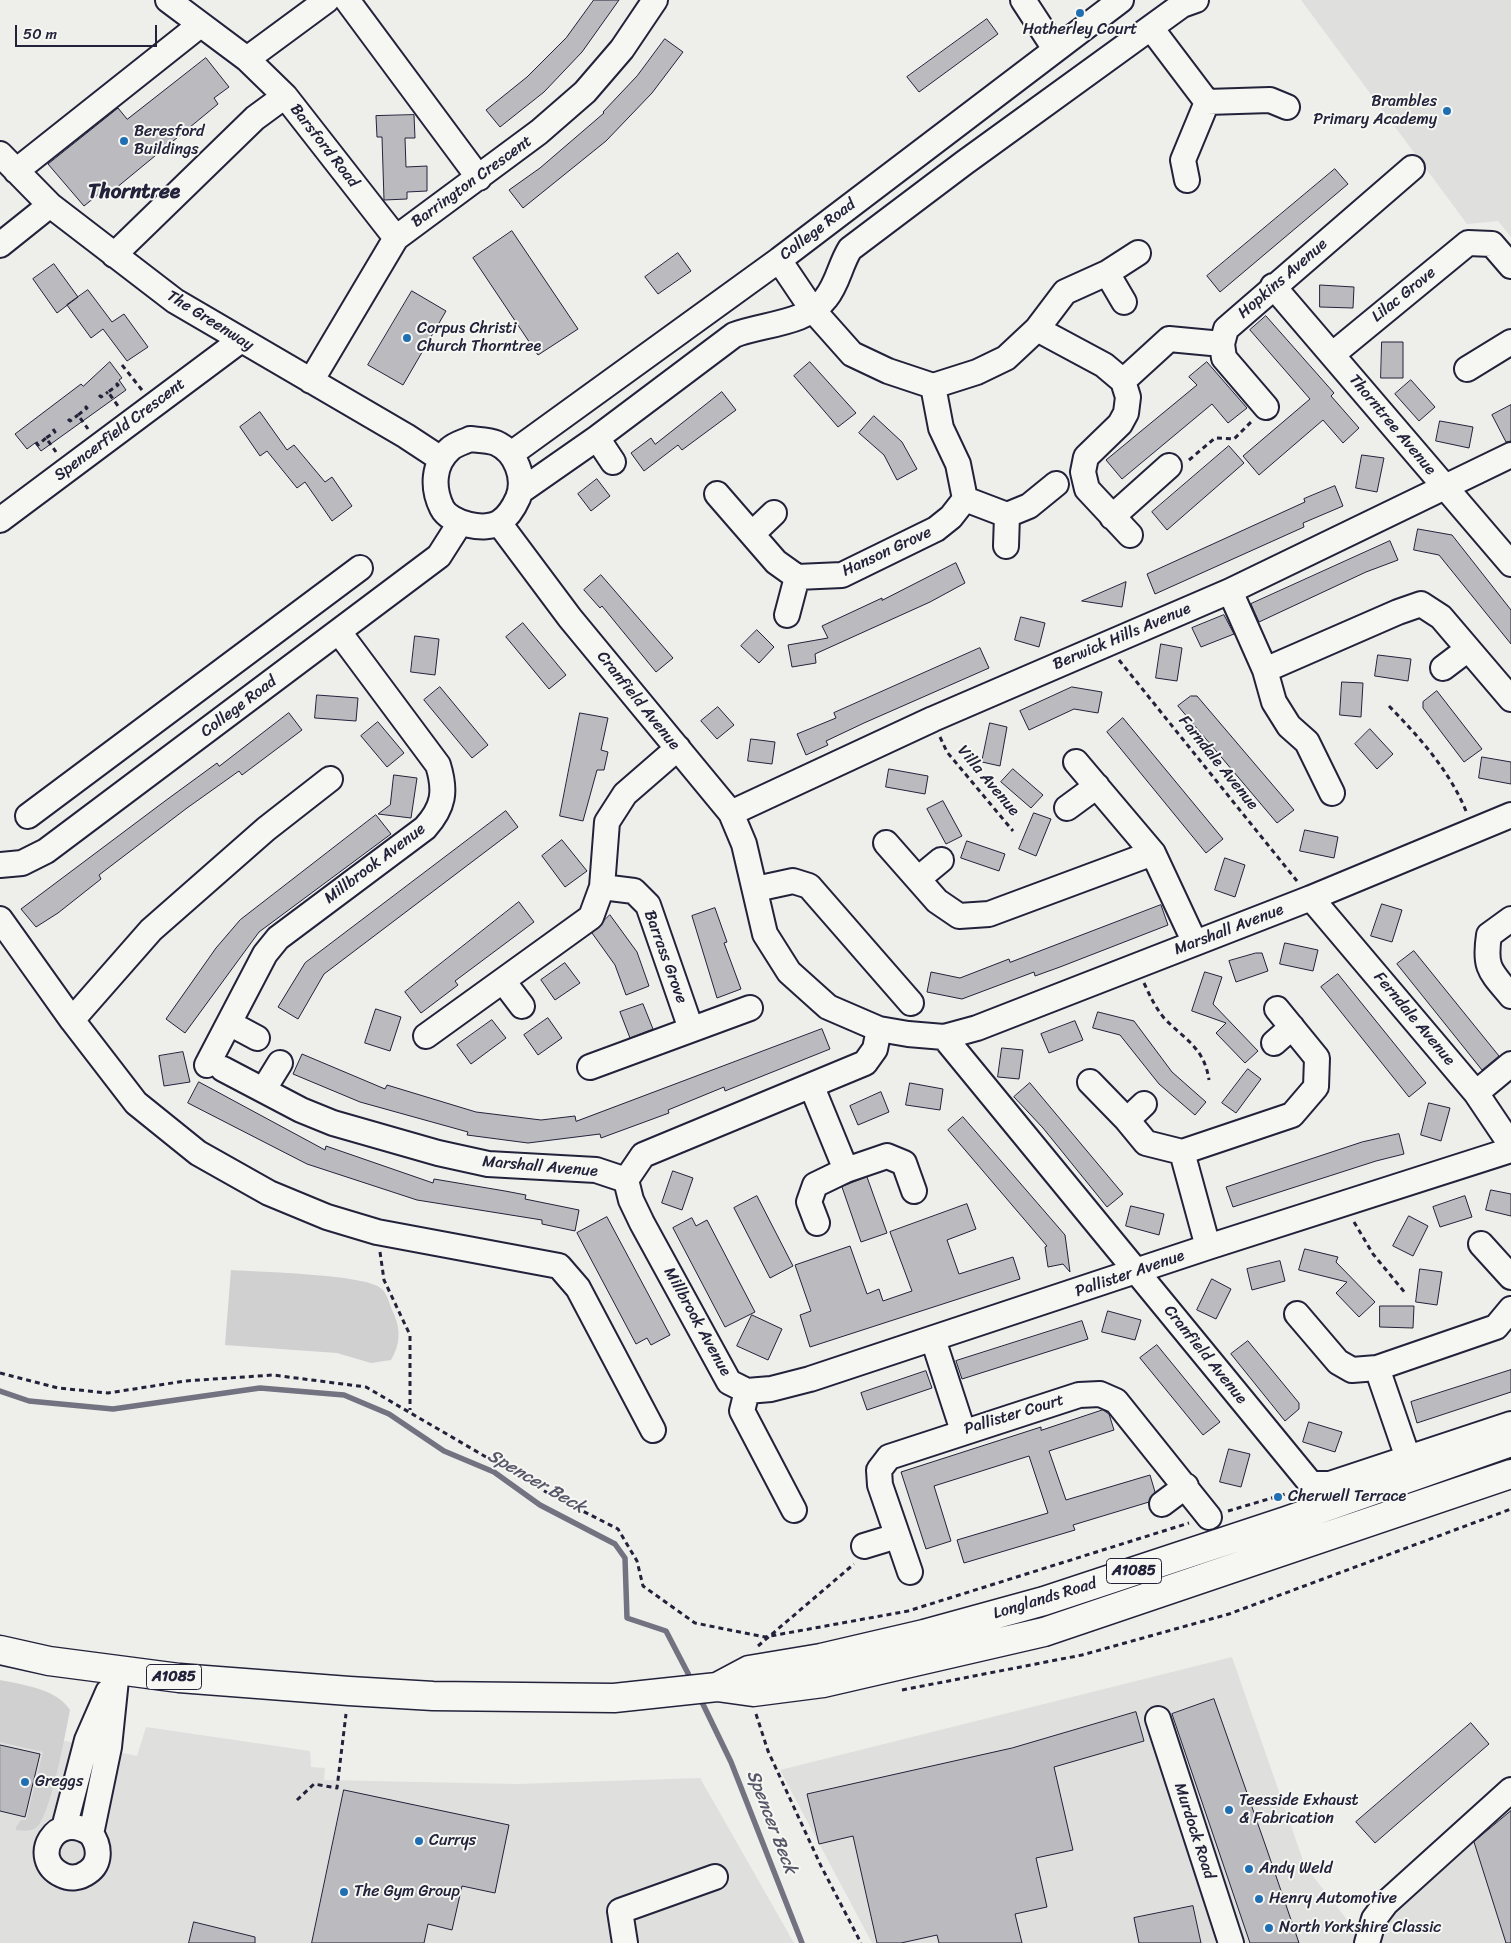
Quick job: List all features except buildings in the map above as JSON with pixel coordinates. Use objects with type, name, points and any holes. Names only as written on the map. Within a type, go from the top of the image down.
[{"type":"main road","name":"Longlands Road","points":[[349,1691],[433,1696],[594,1698],[679,1692],[751,1681],[821,1658],[924,1634],[1044,1601],[1286,1521],[1511,1442]]},
{"type":"main road","name":"Longlands Road","points":[[751,1681],[823,1683],[1044,1632],[1511,1474]]},
{"type":"main road","name":"A1085","points":[[0,1650],[49,1661],[118,1670],[239,1684],[349,1691]]},
{"type":"street","name":"Barsford Road","points":[[168,0],[247,59],[285,96],[396,238]]},
{"type":"street","points":[[247,59],[327,0]]},
{"type":"street","points":[[347,0],[478,178]]},
{"type":"street","name":"Barrington Crescent","points":[[311,382],[396,238],[539,132],[585,92],[622,49],[655,0]]},
{"type":"street","points":[[1023,0],[1055,49]]},
{"type":"street","name":"College Road","points":[[511,454],[779,260],[1121,0]]},
{"type":"street","points":[[529,486],[511,454],[496,442],[470,439],[451,448],[441,459],[434,479],[442,509],[460,523],[474,526],[499,523],[529,486],[734,335],[755,327],[778,324],[800,318],[826,300],[836,283],[841,264],[850,250],[964,163],[1008,133],[1182,5],[1196,0]]},
{"type":"street","points":[[1204,0],[1216,0]]},
{"type":"street","points":[[8,162],[200,24]]},
{"type":"street","points":[[1151,28],[1207,102]]},
{"type":"street","points":[[114,255],[255,118],[285,96]]},
{"type":"street","points":[[1207,102],[1270,100],[1287,107]]},
{"type":"street","points":[[1187,180],[1183,160],[1207,102]]},
{"type":"street","name":"The Greenway","points":[[8,162],[50,205],[175,301],[441,459]]},
{"type":"street","name":"Hopkins Avenue","points":[[1222,344],[1226,329],[1273,286],[1412,168]]},
{"type":"street","points":[[0,245],[50,205]]},
{"type":"street","name":"Lilac Grove","points":[[1333,354],[1468,243],[1492,244],[1511,266]]},
{"type":"street","points":[[779,260],[812,309],[852,354],[888,371],[933,386],[976,372],[1006,358],[1037,329],[1065,292],[1107,274],[1138,253]]},
{"type":"street","points":[[1107,274],[1124,302]]},
{"type":"street","name":"Thorntree Avenue","points":[[1273,286],[1511,564]]},
{"type":"street","points":[[1037,329],[1104,365],[1122,381],[1128,397],[1126,413],[1120,424],[1086,457],[1083,472],[1087,489],[1130,536]]},
{"type":"street","points":[[1122,381],[1168,339],[1222,344],[1224,358],[1266,408]]},
{"type":"street","name":"Spencerfield Crescent","points":[[0,520],[241,340]]},
{"type":"street","points":[[1467,369],[1511,342]]},
{"type":"street","points":[[933,386],[941,428],[958,464],[964,499],[1007,515],[1029,506],[1056,484]]},
{"type":"street","points":[[596,438],[614,462]]},
{"type":"street","name":"Berwick Hills Avenue","points":[[731,813],[933,719],[1230,591],[1511,455]]},
{"type":"street","points":[[1112,517],[1169,466]]},
{"type":"street","points":[[717,494],[776,562],[797,577],[787,615]]},
{"type":"street","name":"Hanson Grove","points":[[797,577],[842,575],[936,529],[951,517],[964,499]]},
{"type":"street","points":[[752,534],[774,513]]},
{"type":"street","points":[[1006,546],[1007,515]]},
{"type":"street","name":"College Road","points":[[0,865],[22,863],[46,851],[439,556],[460,523]]},
{"type":"street","name":"Cranfield Avenue","points":[[499,523],[570,618],[731,813],[744,844],[765,934],[789,972],[828,1007],[879,1030],[944,1037],[964,1064],[1311,1484]]},
{"type":"street","points":[[28,816],[360,568]]},
{"type":"street","points":[[1230,591],[1265,670],[1274,702],[1289,726],[1307,742],[1332,793]]},
{"type":"street","points":[[1265,670],[1398,612],[1421,604],[1441,617],[1511,699]]},
{"type":"street","name":"Millbrook Avenue","points":[[215,1067],[229,1023],[265,954],[278,938],[425,828],[436,816],[441,801],[444,784],[438,765],[330,638],[298,615]]},
{"type":"street","points":[[1443,668],[1468,649]]},
{"type":"street","points":[[426,1036],[591,917],[602,887],[607,822],[625,794],[678,748]]},
{"type":"street","points":[[1076,762],[1152,853],[1195,943]]},
{"type":"street","points":[[72,1020],[151,930],[266,829],[330,779]]},
{"type":"street","points":[[1067,808],[1097,786]]},
{"type":"street","name":"Marshall Avenue","points":[[944,1037],[977,1028],[1311,898],[1511,815]]},
{"type":"street","points":[[886,843],[937,901],[959,916],[989,914],[1152,853]]},
{"type":"street","points":[[918,879],[942,860]]},
{"type":"street","points":[[756,889],[793,881],[809,886],[911,1003]]},
{"type":"street","name":"Barrass Grove","points":[[602,887],[634,891],[648,905],[691,1029]]},
{"type":"street","name":"Ferndale Avenue","points":[[1311,898],[1476,1093],[1511,1145]]},
{"type":"street","points":[[1511,918],[1489,935],[1486,953],[1489,970],[1511,996]]},
{"type":"street","points":[[0,919],[72,1020],[136,1103],[198,1154],[270,1193],[327,1217],[377,1232],[558,1266],[578,1288],[653,1430]]},
{"type":"street","points":[[503,980],[522,1006]]},
{"type":"street","points":[[590,1067],[750,1008]]},
{"type":"street","points":[[1090,1082],[1127,1120],[1146,1143],[1182,1152],[1292,1115],[1316,1088],[1317,1058],[1284,1018],[1274,1043]]},
{"type":"street","points":[[229,1023],[257,1038]]},
{"type":"street","points":[[626,1180],[642,1154],[812,1087],[865,1063],[876,1049],[879,1030]]},
{"type":"street","points":[[264,1089],[280,1063]]},
{"type":"street","points":[[1476,1093],[1511,1064]]},
{"type":"street","name":"Marshall Avenue","points":[[215,1067],[264,1089],[301,1110],[333,1122],[438,1153],[488,1164],[596,1170],[626,1180]]},
{"type":"street","points":[[812,1087],[846,1170]]},
{"type":"street","points":[[1127,1120],[1144,1104]]},
{"type":"street","name":"Pallister Avenue","points":[[747,1391],[771,1389],[786,1385],[933,1340],[1208,1247],[1511,1150]]},
{"type":"street","points":[[1182,1152],[1208,1247]]},
{"type":"street","points":[[817,1224],[809,1202],[815,1185],[846,1170],[887,1156],[904,1163],[914,1191]]},
{"type":"street","name":"Millbrook Avenue","points":[[626,1180],[631,1200],[642,1223],[729,1382],[747,1391],[742,1411],[794,1510]]},
{"type":"street","points":[[1481,1244],[1511,1277]]},
{"type":"street","points":[[1297,1314],[1338,1362],[1352,1370],[1377,1368],[1496,1327],[1511,1309]]},
{"type":"street","points":[[933,1340],[963,1431]]},
{"type":"street","points":[[1377,1368],[1408,1458]]},
{"type":"street","name":"Pallister Court","points":[[910,1572],[880,1485],[879,1470],[888,1456],[1078,1396],[1100,1394],[1116,1401],[1209,1517]]},
{"type":"street","points":[[1311,1484],[1330,1484],[1511,1424]]},
{"type":"street","points":[[1162,1504],[1186,1486]]},
{"type":"street","points":[[864,1546],[897,1536]]},
{"type":"street","points":[[64,1828],[87,1740],[118,1670]]},
{"type":"street","points":[[91,1834],[75,1827],[64,1828],[51,1837],[46,1854],[52,1868],[65,1877],[80,1876],[92,1868],[96,1861],[97,1847],[91,1834],[109,1747],[118,1670]]},
{"type":"street","name":"Murdock Road","points":[[1158,1719],[1231,1943]]},
{"type":"street","points":[[1367,1943],[1374,1919],[1392,1897],[1511,1790]]},
{"type":"street","points":[[625,1938],[620,1911],[716,1877]]},
{"type":"path","points":[[122,365],[153,406]]},
{"type":"path","points":[[100,395],[102,398],[118,385],[116,382]]},
{"type":"path","points":[[108,392],[118,406]]},
{"type":"path","points":[[68,419],[70,421],[87,408],[85,406]]},
{"type":"path","points":[[1169,466],[1174,473],[1215,438],[1234,439],[1266,408]]},
{"type":"path","points":[[78,414],[88,429]]},
{"type":"path","points":[[36,442],[38,445],[55,432],[54,429]]},
{"type":"path","points":[[46,438],[57,452]]},
{"type":"path","name":"Farndale Avenue","points":[[1106,644],[1311,898]]},
{"type":"path","points":[[1389,706],[1425,744],[1446,773],[1461,799],[1474,830]]},
{"type":"path","name":"Villa Avenue","points":[[933,719],[947,752],[1013,831]]},
{"type":"path","points":[[1136,966],[1154,1004],[1164,1017],[1196,1047],[1208,1070],[1209,1080]]},
{"type":"path","points":[[1346,1202],[1358,1230],[1373,1254],[1406,1294]]},
{"type":"path","points":[[377,1232],[384,1280],[410,1335],[410,1410]]},
{"type":"path","points":[[0,1372],[58,1388],[108,1392],[185,1381],[273,1375],[366,1387],[410,1410],[553,1496],[618,1529],[637,1561],[643,1586],[695,1624],[765,1637],[908,1611],[1278,1497],[1311,1484]]},
{"type":"path","points":[[899,1690],[1082,1655],[1229,1614],[1511,1510]]},
{"type":"path","points":[[861,1943],[821,1866],[768,1751],[757,1720],[747,1657],[765,1637],[862,1558],[864,1546]]},
{"type":"path","points":[[297,1800],[314,1784],[337,1788],[349,1691]]},
{"type":"shaded area","name":"Brambles Primary Academy","points":[[1301,0],[1511,0],[1511,237],[1498,221],[1467,224]]},
{"type":"shaded area","points":[[231,1270],[335,1277],[372,1284],[382,1289],[386,1294],[398,1326],[398,1343],[391,1360],[371,1363],[337,1353],[225,1345]]},
{"type":"shaded area","points":[[1232,1657],[1305,1866],[1359,1935],[1511,1791],[1511,1943],[872,1943],[780,1770]]},
{"type":"shaded area","points":[[0,1680],[39,1689],[57,1697],[70,1710],[48,1804],[38,1826],[31,1830],[16,1830],[16,1827],[21,1820],[26,1820],[43,1752],[0,1742]]},
{"type":"shaded area","points":[[0,1727],[137,1756],[146,1727],[310,1751],[311,1767],[325,1768],[324,1780],[516,1784],[700,1778],[794,1943],[0,1943]]},
{"type":"waterway","name":"Spencer Beck","points":[[0,1391],[29,1401],[113,1409],[260,1388],[344,1395],[389,1414],[444,1451],[494,1472],[540,1505],[615,1544],[625,1558],[627,1618],[666,1631],[692,1681]]},
{"type":"waterway","name":"Spencer Beck","points":[[699,1696],[731,1762],[802,1943]]},
{"type":"place","name":"Hatherley Court","points":[[1080,13]]},
{"type":"place","name":"Brambles Primary Academy","points":[[1447,111]]},
{"type":"place","name":"Beresford Buildings","points":[[124,141]]},
{"type":"place","name":"Corpus Christi Church Thorntree","points":[[407,338]]},
{"type":"place","name":"Cherwell Terrace","points":[[1278,1497]]},
{"type":"place","name":"Greggs","points":[[25,1782]]},
{"type":"place","name":"Teesside Exhaust & Fabrication","points":[[1229,1810]]},
{"type":"place","name":"Currys","points":[[419,1841]]},
{"type":"place","name":"Andy Weld","points":[[1249,1869]]},
{"type":"place","name":"The Gym Group","points":[[344,1892]]},
{"type":"place","name":"Henry Automotive","points":[[1259,1899]]},
{"type":"place","name":"North Yorkshire Classic","points":[[1269,1928]]},
{"type":"district","name":"Thorntree","points":[[134,193]]}]
